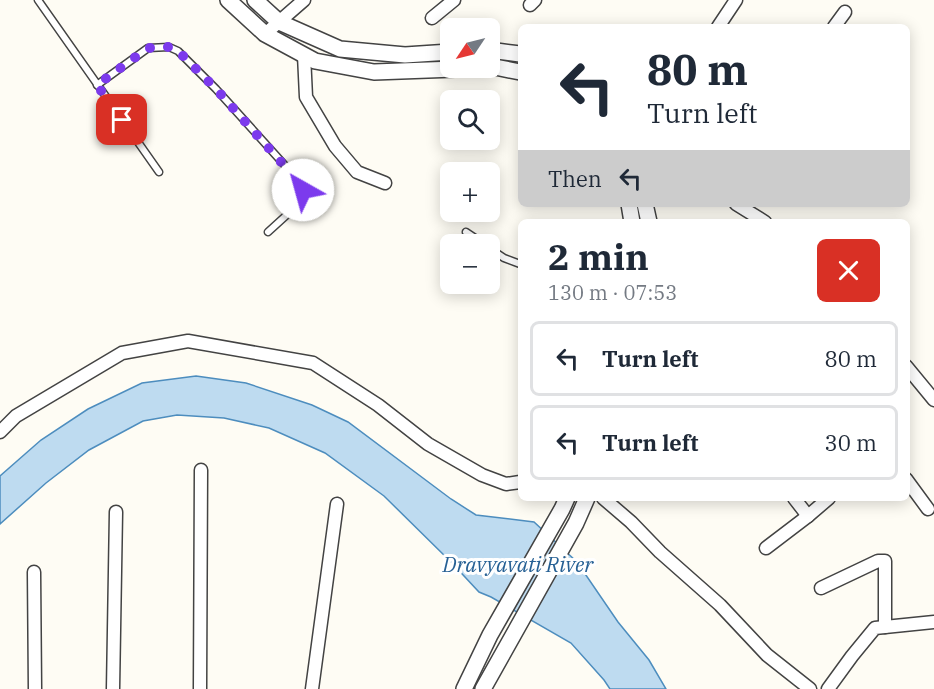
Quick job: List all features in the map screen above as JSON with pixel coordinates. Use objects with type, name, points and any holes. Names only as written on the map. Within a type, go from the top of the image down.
[{"type":"street","points":[[228,0],[265,34],[315,61],[374,72],[440,70]]},
{"type":"street","points":[[255,0],[279,22],[340,49],[405,55],[440,53]]},
{"type":"street","points":[[265,34],[304,0]]},
{"type":"street","points":[[432,18],[454,0]]},
{"type":"street","points":[[720,24],[736,0]]},
{"type":"street","points":[[836,24],[845,12]]},
{"type":"street","points":[[500,51],[518,54]]},
{"type":"street","points":[[304,55],[306,97],[335,146],[357,172],[385,183]]},
{"type":"street","points":[[500,68],[518,72]]},
{"type":"street","points":[[741,207],[760,219]]},
{"type":"street","points":[[0,432],[16,416],[122,354],[188,341],[313,363],[378,405],[428,444],[482,475],[506,484],[518,482]]},
{"type":"street","points":[[910,371],[934,400]]},
{"type":"street","points":[[200,689],[201,470]]},
{"type":"street","points":[[910,484],[928,509]]},
{"type":"street","points":[[483,689],[576,523],[585,501]]},
{"type":"street","points":[[606,501],[720,605],[767,655],[810,689]]},
{"type":"street","points":[[796,501],[808,516]]},
{"type":"street","points":[[766,548],[826,501]]},
{"type":"street","points":[[312,689],[337,504]]},
{"type":"street","points":[[464,689],[490,635],[565,504]]},
{"type":"street","points":[[113,689],[116,512]]},
{"type":"street","points":[[821,588],[878,561],[885,561],[885,627]]},
{"type":"street","points":[[34,572],[35,689]]},
{"type":"street","points":[[828,689],[875,628],[934,622]]},
{"type":"lane","points":[[38,0],[159,172]]},
{"type":"lane","points":[[97,85],[148,48],[168,47],[178,51],[216,89],[299,181],[303,190],[301,202],[268,232]]},
{"type":"lane","points":[[500,255],[518,263]]},
{"type":"water","name":"Dravyavati River","points":[[196,376],[246,383],[312,405],[348,422],[476,515],[534,522],[577,562],[618,622],[649,660],[666,689],[610,689],[571,643],[479,592],[384,496],[325,453],[269,428],[224,418],[177,415],[143,421],[89,450],[46,483],[0,524],[0,476],[41,440],[88,409],[142,383]]},
{"type":"route","points":[[122,120],[97,85],[148,48],[168,47],[178,51],[216,89],[299,181],[303,190]]}]
